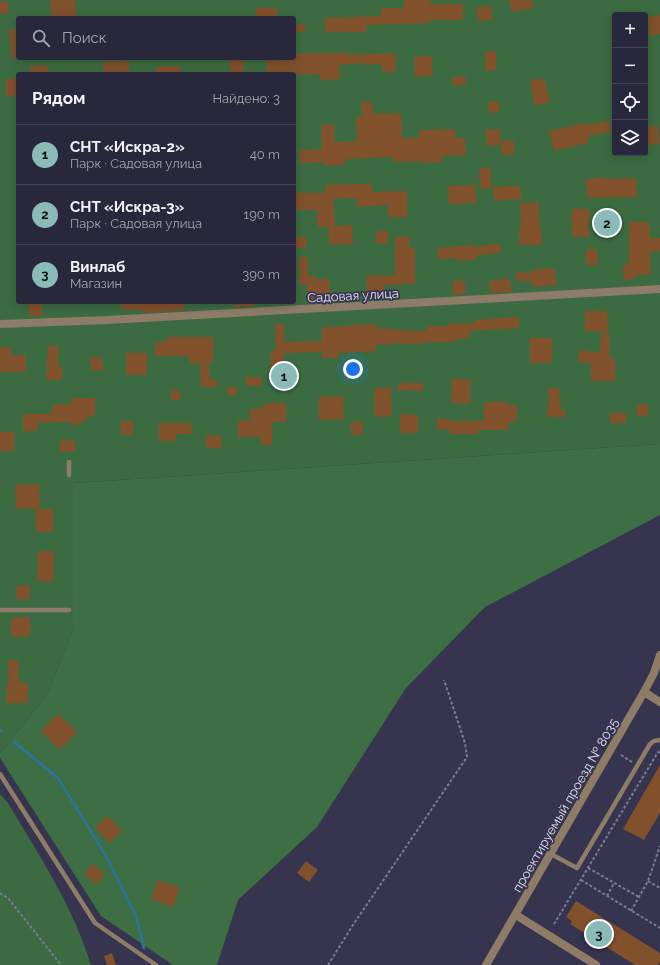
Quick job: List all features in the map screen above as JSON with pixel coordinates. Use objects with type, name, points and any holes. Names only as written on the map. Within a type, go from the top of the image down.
[{"type":"street","name":"Садовая улица","points":[[0,324],[107,320],[660,289]]},
{"type":"street","name":"проектируемый проезд № 8035","points":[[486,965],[644,692],[657,675],[660,655]]},
{"type":"street","points":[[644,692],[660,702]]},
{"type":"street","points":[[516,915],[596,965]]},
{"type":"lane","points":[[69,462],[69,476]]},
{"type":"lane","points":[[0,610],[68,610]]},
{"type":"lane","points":[[550,854],[576,868],[650,744],[654,741],[660,740]]},
{"type":"lane","points":[[0,774],[95,923],[156,965]]},
{"type":"path","points":[[328,965],[353,925],[467,757],[465,743],[444,680]]},
{"type":"path","points":[[554,924],[658,752],[660,753]]},
{"type":"path","points":[[631,911],[648,881],[660,846]]},
{"type":"path","points":[[588,868],[639,897]]},
{"type":"path","points":[[581,880],[660,928]]},
{"type":"path","points":[[648,881],[660,888]]},
{"type":"path","points":[[607,896],[614,883]]},
{"type":"path","points":[[0,893],[8,898],[62,965]]},
{"type":"green space","points":[[0,0],[660,0],[660,444],[74,483],[74,627],[47,695],[0,753]]},
{"type":"green space","points":[[660,444],[660,515],[485,607],[406,688],[317,827],[238,900],[217,965],[173,965],[101,916],[0,758],[0,753],[47,695],[74,627],[74,483]]},
{"type":"green space","points":[[0,794],[8,803],[54,881],[75,922],[91,965],[0,965]]},
{"type":"building","points":[[50,0],[75,0],[76,16],[52,16]]},
{"type":"building","points":[[404,0],[430,0],[430,4],[463,4],[463,20],[430,20],[430,23],[366,25],[366,32],[325,32],[325,18],[381,16],[381,8],[404,8]]},
{"type":"building","points":[[509,0],[532,0],[534,8],[512,12]]},
{"type":"building","points":[[7,1],[9,13],[0,14],[0,2]]},
{"type":"building","points":[[490,5],[493,19],[479,22],[476,8]]},
{"type":"building","points":[[256,7],[277,8],[277,16],[256,16]]},
{"type":"building","points":[[660,15],[660,34],[650,36],[648,17]]},
{"type":"building","points":[[297,24],[305,24],[305,32],[296,32]]},
{"type":"building","points":[[16,29],[16,59],[12,59],[9,30]]},
{"type":"building","points":[[496,51],[496,70],[486,71],[485,52]]},
{"type":"building","points":[[349,53],[349,55],[395,53],[396,72],[382,72],[382,64],[364,65],[364,63],[339,65],[340,79],[320,80],[320,74],[296,75],[296,72],[267,72],[266,61],[296,60],[296,54]]},
{"type":"building","points":[[431,56],[433,76],[415,77],[414,57]]},
{"type":"building","points":[[243,60],[244,72],[230,72],[229,61]]},
{"type":"building","points":[[129,61],[129,72],[103,72],[103,62]]},
{"type":"building","points":[[47,65],[48,72],[30,72],[30,66]]},
{"type":"building","points":[[180,66],[180,72],[156,72],[156,67]]},
{"type":"building","points":[[466,76],[466,85],[453,86],[452,77]]},
{"type":"building","points":[[16,78],[16,96],[6,96],[6,79]]},
{"type":"building","points":[[544,78],[550,102],[535,106],[530,81]]},
{"type":"building","points":[[499,101],[499,112],[489,113],[488,102]]},
{"type":"building","points":[[361,102],[372,102],[373,114],[401,113],[402,138],[420,137],[419,130],[455,129],[455,138],[465,138],[466,155],[442,156],[442,162],[393,162],[393,157],[345,159],[345,165],[324,166],[324,162],[300,163],[299,150],[322,149],[321,125],[334,124],[334,142],[357,141],[356,117],[362,117]]},
{"type":"building","points":[[609,121],[611,132],[587,136],[589,143],[554,151],[549,131],[584,123],[585,125]]},
{"type":"building","points":[[658,126],[659,144],[648,145],[648,127]]},
{"type":"building","points":[[500,129],[501,145],[487,146],[486,130]]},
{"type":"building","points":[[514,140],[515,154],[502,155],[501,141]]},
{"type":"building","points":[[479,168],[490,168],[491,188],[480,189]]},
{"type":"building","points":[[604,177],[604,179],[636,178],[637,197],[587,198],[586,179]]},
{"type":"building","points":[[372,184],[373,192],[407,191],[407,217],[388,217],[388,205],[357,207],[357,198],[333,199],[335,226],[352,225],[353,244],[329,245],[329,227],[317,227],[317,210],[296,210],[296,193],[325,193],[325,185]]},
{"type":"building","points":[[475,185],[476,203],[449,204],[448,186]]},
{"type":"building","points":[[520,186],[522,199],[494,201],[493,187]]},
{"type":"building","points":[[538,202],[541,227],[541,245],[519,245],[519,228],[521,228],[520,203]]},
{"type":"building","points":[[571,209],[589,209],[589,237],[572,237]]},
{"type":"building","points":[[629,222],[649,222],[650,238],[660,238],[660,251],[650,252],[651,274],[635,275],[636,279],[624,280],[623,264],[629,264]]},
{"type":"building","points":[[376,231],[388,231],[388,243],[376,244]]},
{"type":"building","points":[[409,236],[409,248],[415,248],[415,284],[384,285],[384,296],[366,296],[367,275],[395,276],[395,237]]},
{"type":"building","points":[[296,237],[306,237],[306,248],[296,248]]},
{"type":"building","points":[[500,244],[501,252],[476,256],[476,260],[457,261],[457,258],[438,259],[437,248],[475,245],[475,247]]},
{"type":"building","points":[[586,249],[597,249],[598,265],[586,265]]},
{"type":"building","points":[[299,257],[308,257],[308,276],[315,276],[315,279],[329,279],[330,295],[346,294],[346,301],[321,303],[321,300],[307,300],[307,285],[299,285]]},
{"type":"building","points":[[555,268],[556,285],[532,287],[532,281],[516,281],[516,272],[531,273],[531,270]]},
{"type":"building","points":[[509,278],[512,292],[491,293],[489,281]]},
{"type":"building","points":[[453,280],[465,281],[465,294],[453,295]]},
{"type":"building","points":[[29,304],[42,304],[42,316],[29,316]]},
{"type":"building","points":[[121,304],[184,304],[184,310],[142,313],[142,310],[121,310]]},
{"type":"building","points":[[235,304],[254,304],[254,306],[235,307]]},
{"type":"building","points":[[585,311],[607,311],[608,332],[585,331]]},
{"type":"building","points":[[518,317],[519,328],[469,331],[470,338],[455,339],[455,342],[425,342],[425,344],[393,343],[392,345],[376,344],[376,351],[338,353],[338,358],[322,358],[322,352],[284,353],[284,383],[270,382],[271,350],[276,350],[275,324],[284,324],[284,342],[322,341],[322,327],[376,324],[375,328],[405,331],[427,331],[427,326],[448,326],[448,324],[475,323],[475,320]]},
{"type":"building","points":[[601,333],[609,333],[609,358],[615,358],[615,381],[591,381],[591,363],[578,362],[579,350],[600,352]]},
{"type":"building","points":[[167,337],[213,337],[213,363],[209,363],[210,379],[217,379],[217,387],[201,387],[200,363],[189,363],[189,356],[155,356],[155,342],[167,342]]},
{"type":"building","points":[[530,338],[552,338],[552,363],[530,363]]},
{"type":"building","points":[[48,346],[58,346],[58,366],[62,367],[62,380],[46,380]]},
{"type":"building","points":[[0,347],[11,347],[11,355],[26,355],[26,372],[0,372]]},
{"type":"building","points":[[126,353],[147,353],[147,375],[126,375]]},
{"type":"building","points":[[90,358],[102,358],[103,370],[91,371]]},
{"type":"building","points":[[246,377],[261,377],[262,386],[246,386]]},
{"type":"building","points":[[452,379],[471,379],[470,404],[451,403]]},
{"type":"building","points":[[398,383],[423,383],[423,391],[398,390]]},
{"type":"building","points":[[227,387],[237,387],[237,395],[227,395]]},
{"type":"building","points":[[391,387],[392,416],[375,417],[374,388]]},
{"type":"building","points":[[548,388],[559,388],[560,409],[565,409],[565,417],[547,417],[547,409],[549,409]]},
{"type":"building","points":[[171,390],[180,390],[180,400],[171,400]]},
{"type":"building","points":[[343,396],[344,419],[319,420],[319,397]]},
{"type":"building","points":[[71,398],[95,398],[95,414],[81,424],[72,426],[71,422],[38,423],[38,431],[23,431],[23,414],[52,414],[52,405],[71,404]]},
{"type":"building","points":[[484,402],[508,402],[508,405],[517,405],[517,422],[508,422],[508,430],[478,430],[478,434],[450,434],[450,430],[437,429],[438,418],[449,419],[449,421],[484,421]]},
{"type":"building","points":[[264,403],[286,403],[286,422],[272,422],[272,445],[261,445],[261,437],[238,437],[238,420],[251,421],[249,410],[264,407]]},
{"type":"building","points":[[637,404],[648,404],[648,416],[637,416]]},
{"type":"building","points":[[610,413],[626,413],[626,423],[610,423]]},
{"type":"building","points":[[400,414],[418,415],[418,433],[400,433]]},
{"type":"building","points":[[121,421],[133,421],[133,435],[121,435]]},
{"type":"building","points":[[351,421],[363,422],[362,435],[351,435]]},
{"type":"building","points":[[159,423],[192,423],[191,434],[176,434],[176,441],[159,441]]},
{"type":"building","points":[[0,432],[14,432],[14,451],[0,451]]},
{"type":"building","points":[[206,435],[221,436],[221,448],[206,448]]},
{"type":"building","points":[[60,440],[75,440],[75,452],[60,452]]},
{"type":"building","points":[[39,484],[40,508],[16,509],[15,485]]},
{"type":"building","points":[[35,509],[53,509],[53,532],[36,532]]},
{"type":"building","points":[[38,551],[54,551],[53,582],[37,581]]},
{"type":"building","points":[[29,585],[30,599],[17,600],[16,586]]},
{"type":"building","points":[[30,617],[30,636],[11,637],[11,618]]},
{"type":"building","points":[[8,660],[18,660],[19,682],[28,683],[27,703],[6,703],[7,682],[9,682]]},
{"type":"building","points":[[58,714],[77,732],[60,750],[41,731]]},
{"type":"building","points":[[660,765],[660,813],[644,840],[623,829]]},
{"type":"building","points":[[108,816],[122,831],[109,843],[95,828]]},
{"type":"building","points":[[306,861],[318,870],[309,882],[297,873]]},
{"type":"building","points":[[93,864],[105,875],[96,885],[84,874]]},
{"type":"building","points":[[158,880],[180,888],[173,907],[151,899]]},
{"type":"building","points":[[576,901],[660,953],[660,962],[658,965],[635,965],[570,924],[572,921],[566,917]]},
{"type":"building","points":[[112,953],[116,965],[107,965],[104,956]]},
{"type":"waterway","points":[[14,742],[58,778],[106,856],[136,916],[144,948]]},
{"type":"place","name":"СНТ «Искра-3»","points":[[607,223]]},
{"type":"place","name":"СНТ «Искра-2»","points":[[284,376]]},
{"type":"place","name":"Винлаб","points":[[599,934]]}]
